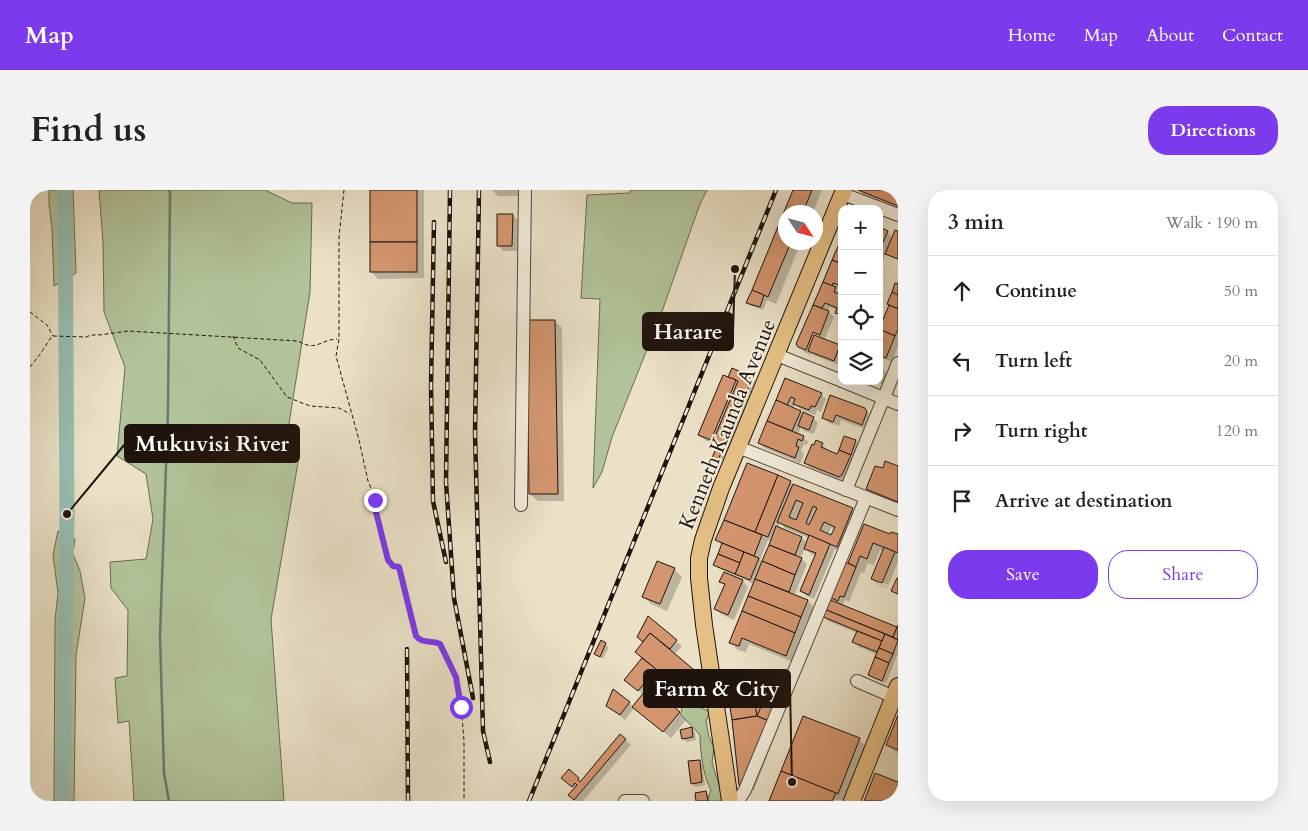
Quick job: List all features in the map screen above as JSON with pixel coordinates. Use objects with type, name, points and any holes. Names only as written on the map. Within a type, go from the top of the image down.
[{"type":"main road","name":"Kenneth Kaunda Avenue","points":[[730,801],[701,606],[699,558],[709,521],[738,447],[844,192]]},
{"type":"main road","points":[[852,801],[896,692]]},
{"type":"street","points":[[521,504],[525,190]]},
{"type":"street","points":[[844,192],[898,216]]},
{"type":"street","points":[[777,355],[838,379]]},
{"type":"street","points":[[846,490],[898,363]]},
{"type":"street","points":[[852,385],[898,404]]},
{"type":"street","points":[[738,447],[898,510]]},
{"type":"street","points":[[738,801],[745,790],[866,498]]},
{"type":"street","points":[[857,681],[896,692]]},
{"type":"street","points":[[625,801],[642,801]]},
{"type":"path","points":[[344,190],[339,237],[339,339],[336,356],[368,481],[375,498],[375,508],[388,560],[393,566],[399,567],[416,636],[422,641],[440,644],[456,677],[460,691],[464,741],[464,801]]},
{"type":"path","points":[[30,312],[47,325],[53,336]]},
{"type":"path","points":[[53,336],[86,337],[91,334],[99,336],[128,331],[298,341],[307,347],[322,344],[328,340],[339,339]]},
{"type":"path","points":[[30,367],[53,336]]},
{"type":"path","points":[[232,336],[238,348],[260,360],[287,398],[310,406],[339,408],[352,415]]},
{"type":"green space","points":[[49,190],[73,190],[76,273],[54,286],[52,230]]},
{"type":"green space","points":[[99,190],[265,190],[292,203],[312,203],[310,292],[288,430],[299,457],[271,619],[284,801],[134,801],[129,721],[118,723],[115,678],[127,676],[128,610],[111,588],[110,562],[146,559],[153,519],[146,474],[117,456],[125,367],[104,312],[103,242]]},
{"type":"green space","points":[[630,190],[707,190],[700,204],[660,317],[612,437],[602,472],[593,488],[600,299],[581,298],[587,195],[630,193]]},
{"type":"green space","points":[[58,531],[75,539],[73,554],[80,571],[85,598],[76,655],[74,801],[54,801],[55,620],[58,593],[53,555]]},
{"type":"green space","points":[[689,691],[693,704],[710,712],[706,721],[709,737],[714,747],[712,763],[723,797],[722,801],[707,801],[711,790],[704,771],[700,735],[680,714],[682,710],[677,701]]},
{"type":"building","points":[[370,190],[417,190],[417,242],[370,242]]},
{"type":"building","points":[[793,190],[812,190],[806,205],[787,205]]},
{"type":"building","points":[[858,190],[898,190],[898,206]]},
{"type":"building","points":[[497,214],[513,214],[512,246],[497,246]]},
{"type":"building","points":[[778,227],[778,250],[788,250],[768,297],[752,290]]},
{"type":"building","points":[[883,229],[888,231],[883,242]]},
{"type":"building","points":[[895,230],[898,231],[898,259],[885,254]]},
{"type":"building","points":[[370,242],[417,242],[417,272],[370,272]]},
{"type":"building","points":[[838,246],[838,262],[832,260]]},
{"type":"building","points":[[832,260],[838,262],[838,285],[833,283],[832,286],[823,282]]},
{"type":"building","points":[[823,282],[836,287],[834,292],[838,294],[838,314],[835,313],[837,308],[825,303],[822,308],[813,305]]},
{"type":"building","points":[[895,283],[898,284],[898,295],[892,292]]},
{"type":"building","points":[[752,290],[764,295],[760,307],[746,303]]},
{"type":"building","points":[[892,292],[898,295],[898,309],[887,304]]},
{"type":"building","points":[[813,305],[829,311],[820,335],[813,332],[806,350],[798,347],[796,344]]},
{"type":"building","points":[[889,305],[898,309],[898,330],[895,336],[883,331],[883,319]]},
{"type":"building","points":[[527,320],[555,320],[558,494],[529,494]]},
{"type":"building","points":[[883,331],[895,336],[886,358],[883,357]]},
{"type":"building","points":[[814,335],[838,344],[834,361],[808,351]]},
{"type":"building","points":[[732,368],[753,377],[724,445],[713,441],[738,381],[728,377]]},
{"type":"building","points":[[723,375],[736,380],[711,440],[698,435]]},
{"type":"building","points":[[785,378],[822,393],[815,407],[811,406],[809,410],[793,404],[795,399],[791,397],[787,405],[776,400]]},
{"type":"building","points":[[830,395],[865,408],[867,412],[862,425],[836,415],[833,422],[822,418]]},
{"type":"building","points":[[776,400],[801,411],[792,431],[767,421]]},
{"type":"building","points":[[803,412],[814,417],[809,430],[798,426]]},
{"type":"building","points":[[767,421],[804,436],[802,441],[798,439],[796,446],[799,447],[795,458],[758,443]]},
{"type":"building","points":[[844,436],[856,440],[851,455],[839,450]]},
{"type":"building","points":[[816,440],[823,443],[821,447],[837,454],[839,450],[851,455],[842,475],[839,477],[804,463],[812,444],[814,445]]},
{"type":"building","points":[[718,443],[724,445],[718,461],[712,458]]},
{"type":"building","points":[[885,461],[898,466],[898,502],[866,489],[875,466],[883,468]]},
{"type":"building","points":[[747,463],[778,475],[755,532],[724,520]]},
{"type":"building","points":[[778,475],[791,481],[768,537],[755,532]]},
{"type":"building","points":[[793,484],[853,508],[837,547],[777,522]],"holes":[[[796,500],[803,503],[796,520],[789,517]],[[813,506],[817,508],[809,525],[806,523]],[[824,522],[835,527],[831,535],[820,530]]]},
{"type":"building","points":[[724,520],[762,535],[754,556],[715,540]]},
{"type":"building","points":[[864,524],[890,534],[891,532],[898,534],[898,553],[873,543],[867,559],[860,556],[856,567],[848,563]]},
{"type":"building","points":[[776,526],[802,537],[795,555],[769,545]]},
{"type":"building","points":[[809,535],[830,544],[809,595],[800,591],[816,553],[804,549]]},
{"type":"building","points":[[722,543],[744,552],[740,563],[718,554]]},
{"type":"building","points":[[769,545],[802,558],[795,575],[762,561]]},
{"type":"building","points":[[884,547],[895,552],[882,583],[871,579]]},
{"type":"building","points":[[744,552],[759,558],[750,580],[735,574]]},
{"type":"building","points":[[718,554],[740,563],[735,574],[713,565]]},
{"type":"building","points":[[657,561],[675,568],[660,604],[642,597]]},
{"type":"building","points":[[762,561],[795,575],[789,592],[755,579]]},
{"type":"building","points":[[843,561],[856,567],[844,597],[840,596],[838,601],[829,597]]},
{"type":"building","points":[[724,572],[743,580],[728,615],[714,609],[725,584],[719,582]]},
{"type":"building","points":[[898,578],[898,594],[891,591]]},
{"type":"building","points":[[755,579],[808,600],[801,617],[748,596]]},
{"type":"building","points":[[748,596],[801,617],[795,633],[742,611]]},
{"type":"building","points":[[828,599],[897,627],[893,637],[824,609]]},
{"type":"building","points":[[824,609],[885,634],[882,641],[821,616]]},
{"type":"building","points":[[742,611],[795,633],[786,656],[742,638],[739,646],[729,643]]},
{"type":"building","points":[[648,616],[677,640],[670,649],[650,633],[643,642],[637,637]]},
{"type":"building","points":[[898,625],[898,640],[893,637]]},
{"type":"building","points":[[857,631],[882,641],[877,652],[852,642]]},
{"type":"building","points":[[650,633],[699,674],[684,692],[635,652]]},
{"type":"building","points":[[885,634],[898,640],[893,654],[879,648]]},
{"type":"building","points":[[601,640],[606,643],[600,657],[594,654]]},
{"type":"building","points":[[879,648],[893,654],[889,663],[875,657]]},
{"type":"building","points":[[875,657],[889,663],[882,681],[868,675]]},
{"type":"building","points":[[642,658],[656,669],[638,691],[624,680]]},
{"type":"building","points":[[752,683],[757,716],[732,720],[727,688]]},
{"type":"building","points":[[649,686],[680,712],[663,732],[632,707]]},
{"type":"building","points":[[613,689],[630,702],[620,715],[606,706]]},
{"type":"building","points":[[763,702],[777,708],[771,722],[757,716]]},
{"type":"building","points":[[898,715],[898,750],[886,745]]},
{"type":"building","points":[[757,716],[771,722],[747,784],[739,785],[732,720]]},
{"type":"building","points":[[803,716],[860,738],[838,794],[781,771]]},
{"type":"building","points":[[692,727],[693,737],[682,739],[680,730]]},
{"type":"building","points":[[620,734],[626,739],[574,800],[568,795],[577,785],[575,783],[572,787],[561,778],[569,769],[579,778],[580,782]]},
{"type":"building","points":[[700,760],[702,782],[691,784],[688,761]]},
{"type":"building","points":[[781,771],[836,793],[832,801],[769,801]]},
{"type":"building","points":[[875,773],[898,782],[898,801],[864,801]]},
{"type":"building","points":[[706,791],[708,801],[696,801],[695,793]]},
{"type":"waterway","points":[[63,801],[67,514],[65,190]]},
{"type":"waterway","points":[[169,190],[168,410],[160,636],[164,773],[169,801]]},
{"type":"railway","points":[[450,190],[446,482],[454,598],[473,698]]},
{"type":"railway","points":[[479,190],[475,433],[483,731],[490,762]]},
{"type":"railway","points":[[529,801],[776,190]]},
{"type":"railway","points":[[434,222],[431,386],[433,501],[446,562]]},
{"type":"railway","points":[[407,649],[408,801]]},
{"type":"place","name":"Harare","points":[[735,269]]},
{"type":"place","name":"Mukuvisi River","points":[[67,514]]},
{"type":"place","name":"Farm & City","points":[[792,782]]},
{"type":"route","points":[[375,500],[384,548],[389,562],[393,566],[399,567],[416,636],[422,641],[438,642],[440,644],[456,677],[460,691],[461,707]]}]
